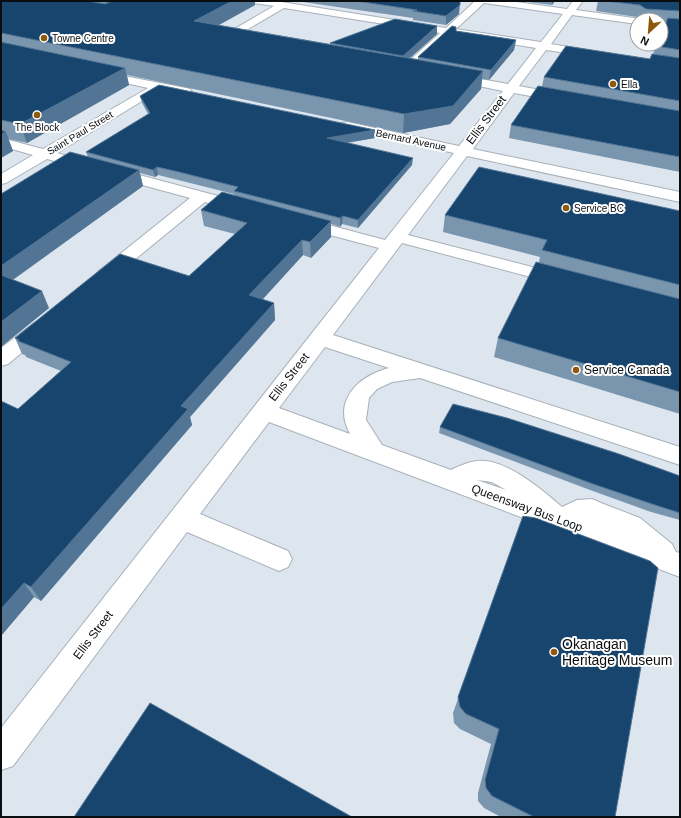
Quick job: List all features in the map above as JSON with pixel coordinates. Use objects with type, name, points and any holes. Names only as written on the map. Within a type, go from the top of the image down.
[{"type":"street","points":[[257,1],[605,55]]},
{"type":"street","points":[[405,70],[481,1]]},
{"type":"street","points":[[488,1],[629,21]]},
{"type":"street","name":"Ellis Street","points":[[1,754],[578,1]]},
{"type":"street","points":[[250,41],[228,37],[283,5]]},
{"type":"street","points":[[669,26],[680,27]]},
{"type":"street","points":[[390,67],[420,72]]},
{"type":"street","points":[[85,71],[199,95]]},
{"type":"street","points":[[441,76],[573,100]]},
{"type":"street","name":"Saint Paul Street","points":[[1,180],[159,86]]},
{"type":"street","name":"Bernard Avenue","points":[[337,124],[680,197]]},
{"type":"street","points":[[1,142],[255,210]]},
{"type":"street","points":[[92,285],[202,196]]},
{"type":"street","points":[[285,218],[394,241],[575,283]]},
{"type":"street","points":[[1,359],[56,315]]},
{"type":"street","points":[[320,338],[526,405],[591,443],[602,446],[611,446],[628,438],[680,456]]},
{"type":"street","points":[[374,452],[355,420],[356,404],[360,393],[371,382],[387,376],[405,372],[425,372]]},
{"type":"street","name":"Queensway Bus Loop","points":[[263,411],[561,521],[577,511],[582,510],[603,514],[631,526],[679,564]]},
{"type":"street","points":[[628,438],[680,471]]},
{"type":"street","points":[[182,518],[279,559]]},
{"type":"building","points":[[1,1],[88,1],[105,4],[112,1],[232,1],[194,21],[483,71],[453,106],[404,114],[1,33]]},
{"type":"building","points":[[356,1],[460,1],[460,5],[446,16]]},
{"type":"building","points":[[605,1],[680,1],[680,11],[646,9],[640,5]]},
{"type":"building","points":[[669,18],[680,19],[680,50],[669,48]]},
{"type":"building","points":[[395,19],[437,26],[403,56],[330,43]]},
{"type":"building","points":[[452,26],[456,27],[456,31],[516,40],[491,70],[418,57]]},
{"type":"building","points":[[1,42],[125,68],[20,124],[1,120]]},
{"type":"building","points":[[566,46],[650,59],[652,54],[680,58],[680,101],[544,77]]},
{"type":"building","points":[[159,85],[375,130],[327,138],[413,158],[358,220],[343,216],[340,218],[234,191],[238,187],[179,172],[157,167],[153,170],[86,152],[150,113],[140,96]]},
{"type":"building","points":[[538,86],[680,111],[680,157],[511,125]]},
{"type":"building","points":[[70,152],[139,170],[1,266],[1,194]]},
{"type":"building","points":[[479,167],[680,211],[680,285],[542,250],[547,240],[445,215]]},
{"type":"building","points":[[222,192],[331,221],[310,242],[302,240],[249,295],[274,303],[181,406],[188,409],[31,587],[24,583],[1,609],[1,401],[18,409],[71,362],[18,341],[19,340],[15,338],[120,254],[189,276],[247,223],[201,210]]},
{"type":"building","points":[[536,262],[680,299],[680,392],[498,338]]},
{"type":"building","points":[[1,275],[42,291],[1,322]]},
{"type":"building","points":[[453,404],[507,418],[619,454],[680,476],[680,513],[593,484],[440,427]]},
{"type":"building","name":"Okanagan Heritage Museum","points":[[523,516],[536,518],[650,561],[658,568],[615,817],[534,817],[492,796],[486,788],[485,780],[499,729],[466,714],[460,707],[458,697]]},
{"type":"building","points":[[150,703],[352,817],[74,817]]},
{"type":"place","name":"Towne Centre","points":[[44,38]]},
{"type":"place","name":"Ella","points":[[613,84]]},
{"type":"place","name":"The Block","points":[[37,115]]},
{"type":"place","name":"Service BC","points":[[566,208]]},
{"type":"place","name":"Service Canada","points":[[576,370]]},
{"type":"place","name":"Okanagan Heritage Museum","points":[[554,652]]}]
